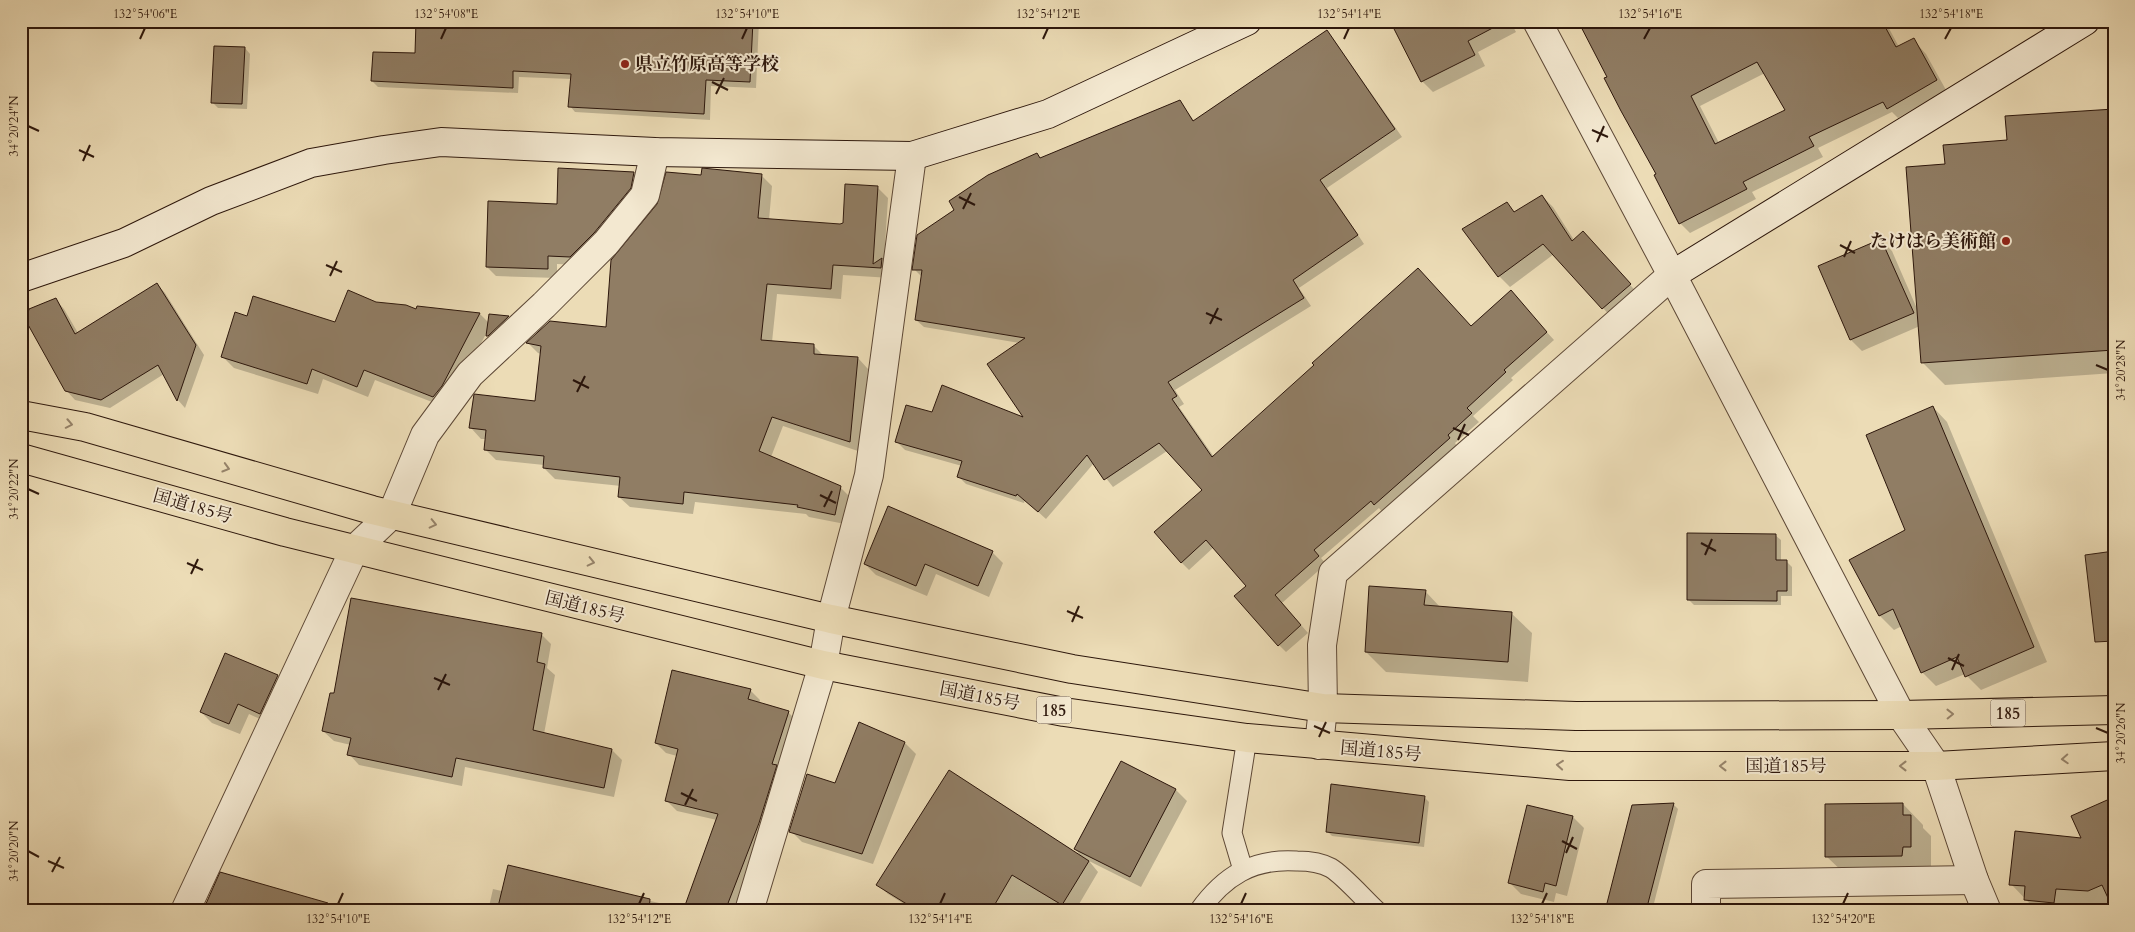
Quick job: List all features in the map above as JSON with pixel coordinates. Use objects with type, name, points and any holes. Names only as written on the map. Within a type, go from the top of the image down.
[{"type":"highway","name":"185","points":[[21,415],[85,427],[372,510],[831,619],[1072,669],[1323,708],[1576,716],[1902,715],[2114,710]]},
{"type":"highway","name":"国道185号","points":[[21,458],[354,550],[822,665],[1064,712],[1247,738],[1570,766],[1936,766],[2114,756]]},
{"type":"street","points":[[21,278],[124,243],[211,201],[311,163],[441,142],[655,152],[912,156],[1048,114],[1247,21]]},
{"type":"street","points":[[1537,21],[1902,715],[1936,766],[1986,911]]},
{"type":"street","points":[[1318,745],[1323,708],[1322,645],[1333,573],[1672,275],[2085,21]]},
{"type":"street","points":[[186,911],[354,550],[392,514],[425,435],[470,374],[544,305],[606,243],[646,194],[655,152]]},
{"type":"street","points":[[749,911],[822,665],[831,619],[869,475],[912,156]]},
{"type":"street","points":[[1706,911],[1706,884],[1974,880]]},
{"type":"lane","points":[[1243,870],[1232,833],[1247,738]]},
{"type":"lane","points":[[1199,911],[1212,893],[1226,880],[1243,870],[1261,864],[1284,860],[1308,862],[1331,868],[1377,911]]},
{"type":"building","points":[[416,21],[753,21],[750,82],[706,80],[704,114],[568,107],[571,74],[513,71],[513,88],[371,81],[373,52],[415,53]]},
{"type":"building","points":[[1390,21],[1506,21],[1468,41],[1475,55],[1421,82]]},
{"type":"building","points":[[1578,21],[1882,21],[1896,47],[1914,38],[1937,80],[1887,109],[1883,102],[1809,137],[1814,146],[1743,182],[1747,189],[1679,224],[1654,175],[1656,174],[1604,78],[1607,77]],"holes":[[[1757,62],[1785,110],[1715,144],[1691,96]]]},
{"type":"building","points":[[1327,30],[1395,129],[1320,180],[1358,235],[1293,280],[1304,298],[1168,382],[1177,396],[1172,399],[1212,457],[1314,365],[1312,363],[1418,268],[1471,326],[1511,290],[1547,332],[1504,370],[1506,372],[1467,408],[1472,413],[1448,435],[1450,438],[1374,505],[1371,501],[1314,550],[1319,556],[1275,595],[1301,625],[1278,646],[1234,596],[1246,586],[1206,540],[1181,563],[1154,532],[1202,490],[1159,443],[1104,480],[1087,455],[1038,512],[1017,494],[1016,496],[957,477],[962,461],[895,442],[906,405],[932,412],[942,385],[1023,417],[987,364],[1025,338],[915,320],[922,270],[912,270],[917,235],[954,210],[949,201],[988,175],[1037,153],[1040,158],[1180,100],[1193,121]]},
{"type":"building","points":[[214,46],[245,47],[242,104],[211,103]]},
{"type":"building","name":"たけはら美術館","points":[[2114,109],[2114,350],[1921,363],[1906,167],[1945,164],[1943,145],[2007,140],[2005,116]]},
{"type":"building","points":[[558,168],[634,172],[631,188],[594,233],[570,257],[548,256],[548,269],[486,267],[488,201],[557,204]]},
{"type":"building","points":[[702,168],[762,174],[758,218],[840,224],[843,223],[845,184],[878,186],[873,264],[882,258],[881,268],[833,265],[831,289],[767,284],[761,340],[814,344],[814,354],[858,357],[850,442],[772,417],[759,451],[841,486],[835,515],[797,507],[798,505],[684,492],[683,504],[618,497],[620,477],[543,468],[544,456],[484,450],[486,430],[469,428],[474,394],[535,401],[541,346],[526,343],[550,321],[606,327],[611,260],[657,204],[666,172],[701,175]]},
{"type":"building","points":[[1542,195],[1572,241],[1583,231],[1631,284],[1602,309],[1543,244],[1498,277],[1462,229],[1507,202],[1514,212]]},
{"type":"building","points":[[1881,239],[1914,313],[1850,340],[1818,266]]},
{"type":"building","points":[[157,283],[196,345],[177,401],[158,365],[101,400],[65,391],[26,321],[29,309],[56,298],[75,334]]},
{"type":"building","points":[[348,290],[376,302],[406,305],[416,309],[417,306],[480,313],[442,386],[433,397],[364,370],[357,387],[312,369],[307,384],[221,357],[235,312],[247,316],[253,296],[335,322]]},
{"type":"building","points":[[489,314],[509,316],[486,336]]},
{"type":"building","points":[[1933,406],[2034,647],[1965,677],[1957,657],[1921,673],[1893,609],[1879,616],[1849,560],[1905,530],[1866,435]]},
{"type":"building","points":[[888,506],[993,551],[978,586],[925,564],[916,586],[864,564]]},
{"type":"building","points":[[1687,533],[1776,534],[1776,560],[1787,560],[1787,591],[1777,591],[1777,601],[1687,600]]},
{"type":"building","points":[[2114,551],[2114,641],[2095,642],[2085,555]]},
{"type":"building","points":[[1369,586],[1426,590],[1424,605],[1512,612],[1508,662],[1365,652]]},
{"type":"building","points":[[351,598],[542,633],[537,662],[545,664],[533,730],[612,749],[604,788],[456,758],[452,777],[347,755],[351,738],[322,731],[330,693],[334,693]]},
{"type":"building","points":[[225,653],[278,675],[260,714],[238,704],[229,724],[200,712]]},
{"type":"building","points":[[672,670],[751,689],[748,699],[789,711],[772,764],[777,765],[759,823],[725,911],[683,911],[718,814],[665,801],[678,749],[655,743]]},
{"type":"building","points":[[859,722],[905,742],[862,854],[789,832],[807,774],[835,783]]},
{"type":"building","points":[[1121,761],[1176,789],[1130,877],[1074,849]]},
{"type":"building","points":[[949,770],[1089,861],[1062,905],[1012,875],[991,911],[918,911],[876,885]]},
{"type":"building","points":[[1331,784],[1425,796],[1419,843],[1326,832]]},
{"type":"building","points":[[2114,797],[2114,911],[2102,885],[2088,891],[2056,889],[2054,903],[2024,900],[2025,886],[2009,885],[2015,831],[2081,838],[2071,816]]},
{"type":"building","points":[[1674,803],[1646,911],[1605,911],[1632,805]]},
{"type":"building","points":[[1903,803],[1903,815],[1911,815],[1911,847],[1903,847],[1902,856],[1825,857],[1825,804]]},
{"type":"building","points":[[1527,805],[1573,816],[1556,886],[1545,883],[1543,892],[1508,883]]},
{"type":"building","points":[[508,865],[650,899],[649,911],[497,911]]},
{"type":"building","points":[[220,872],[328,903],[326,911],[221,911],[205,906]]},
{"type":"place","name":"県立竹原高等学校","points":[[625,64]]},
{"type":"place","name":"たけはら美術館","points":[[2006,241]]}]
